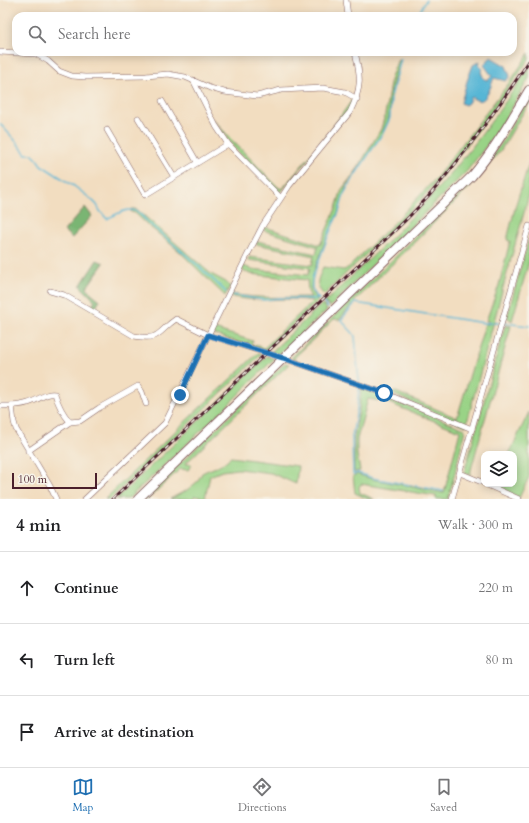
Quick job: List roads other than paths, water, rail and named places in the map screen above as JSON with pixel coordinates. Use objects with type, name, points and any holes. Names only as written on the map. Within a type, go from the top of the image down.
[{"type":"main road","points":[[138,499],[472,176],[498,142],[529,90]]},
{"type":"street","points":[[346,0],[348,12]]},
{"type":"street","points":[[0,52],[12,53]]},
{"type":"street","points":[[39,56],[48,61],[59,71],[72,76],[146,76],[168,74],[185,76],[210,88],[241,95],[257,96],[281,90],[323,88],[345,92],[356,99]]},
{"type":"street","points":[[85,499],[165,423],[256,238],[280,197],[350,112],[356,99],[360,81],[360,70],[356,56]]},
{"type":"street","points":[[193,80],[216,126],[228,144],[280,197]]},
{"type":"street","points":[[162,102],[197,162]]},
{"type":"street","points":[[138,118],[174,177]]},
{"type":"street","points":[[107,130],[145,195],[228,144]]},
{"type":"street","points":[[452,499],[529,226]]},
{"type":"street","points":[[50,291],[64,295],[134,336],[147,338],[156,336],[176,319],[208,335],[283,358],[384,393],[472,429]]},
{"type":"street","points":[[28,451],[70,422],[80,421],[99,408],[138,386],[142,392],[146,404]]},
{"type":"street","points":[[0,406],[12,406],[29,403],[51,393],[55,394],[60,406],[70,422]]},
{"type":"street","points":[[12,406],[16,429],[50,486],[56,499]]},
{"type":"street","points":[[460,473],[481,482]]},
{"type":"street","points":[[492,487],[519,499]]},
{"type":"water","points":[[491,57],[506,66],[510,76],[506,81],[494,78],[488,93],[483,99],[476,100],[471,97],[465,105],[461,103],[473,65],[480,61],[479,66],[483,69],[481,72],[484,79],[488,80],[492,76],[484,65]]},
{"type":"waterway","points":[[419,12],[426,0]]},
{"type":"waterway","points":[[319,299],[312,288],[313,276],[339,212],[344,194],[384,131],[390,118],[391,97],[401,59]]},
{"type":"waterway","points":[[0,124],[26,154],[32,154],[41,165],[91,199],[107,219],[125,211],[136,211],[199,266],[226,292]]},
{"type":"waterway","points":[[233,295],[264,300],[279,298],[319,299]]},
{"type":"waterway","points":[[323,302],[328,308]]},
{"type":"waterway","points":[[359,382],[355,336],[341,320],[355,303],[484,323],[499,323]]},
{"type":"waterway","points":[[503,323],[529,326]]},
{"type":"waterway","points":[[359,387],[352,437],[353,474],[358,473],[372,478],[443,491]]},
{"type":"railway","points":[[113,499],[423,202],[442,181],[468,147],[529,61]]}]
